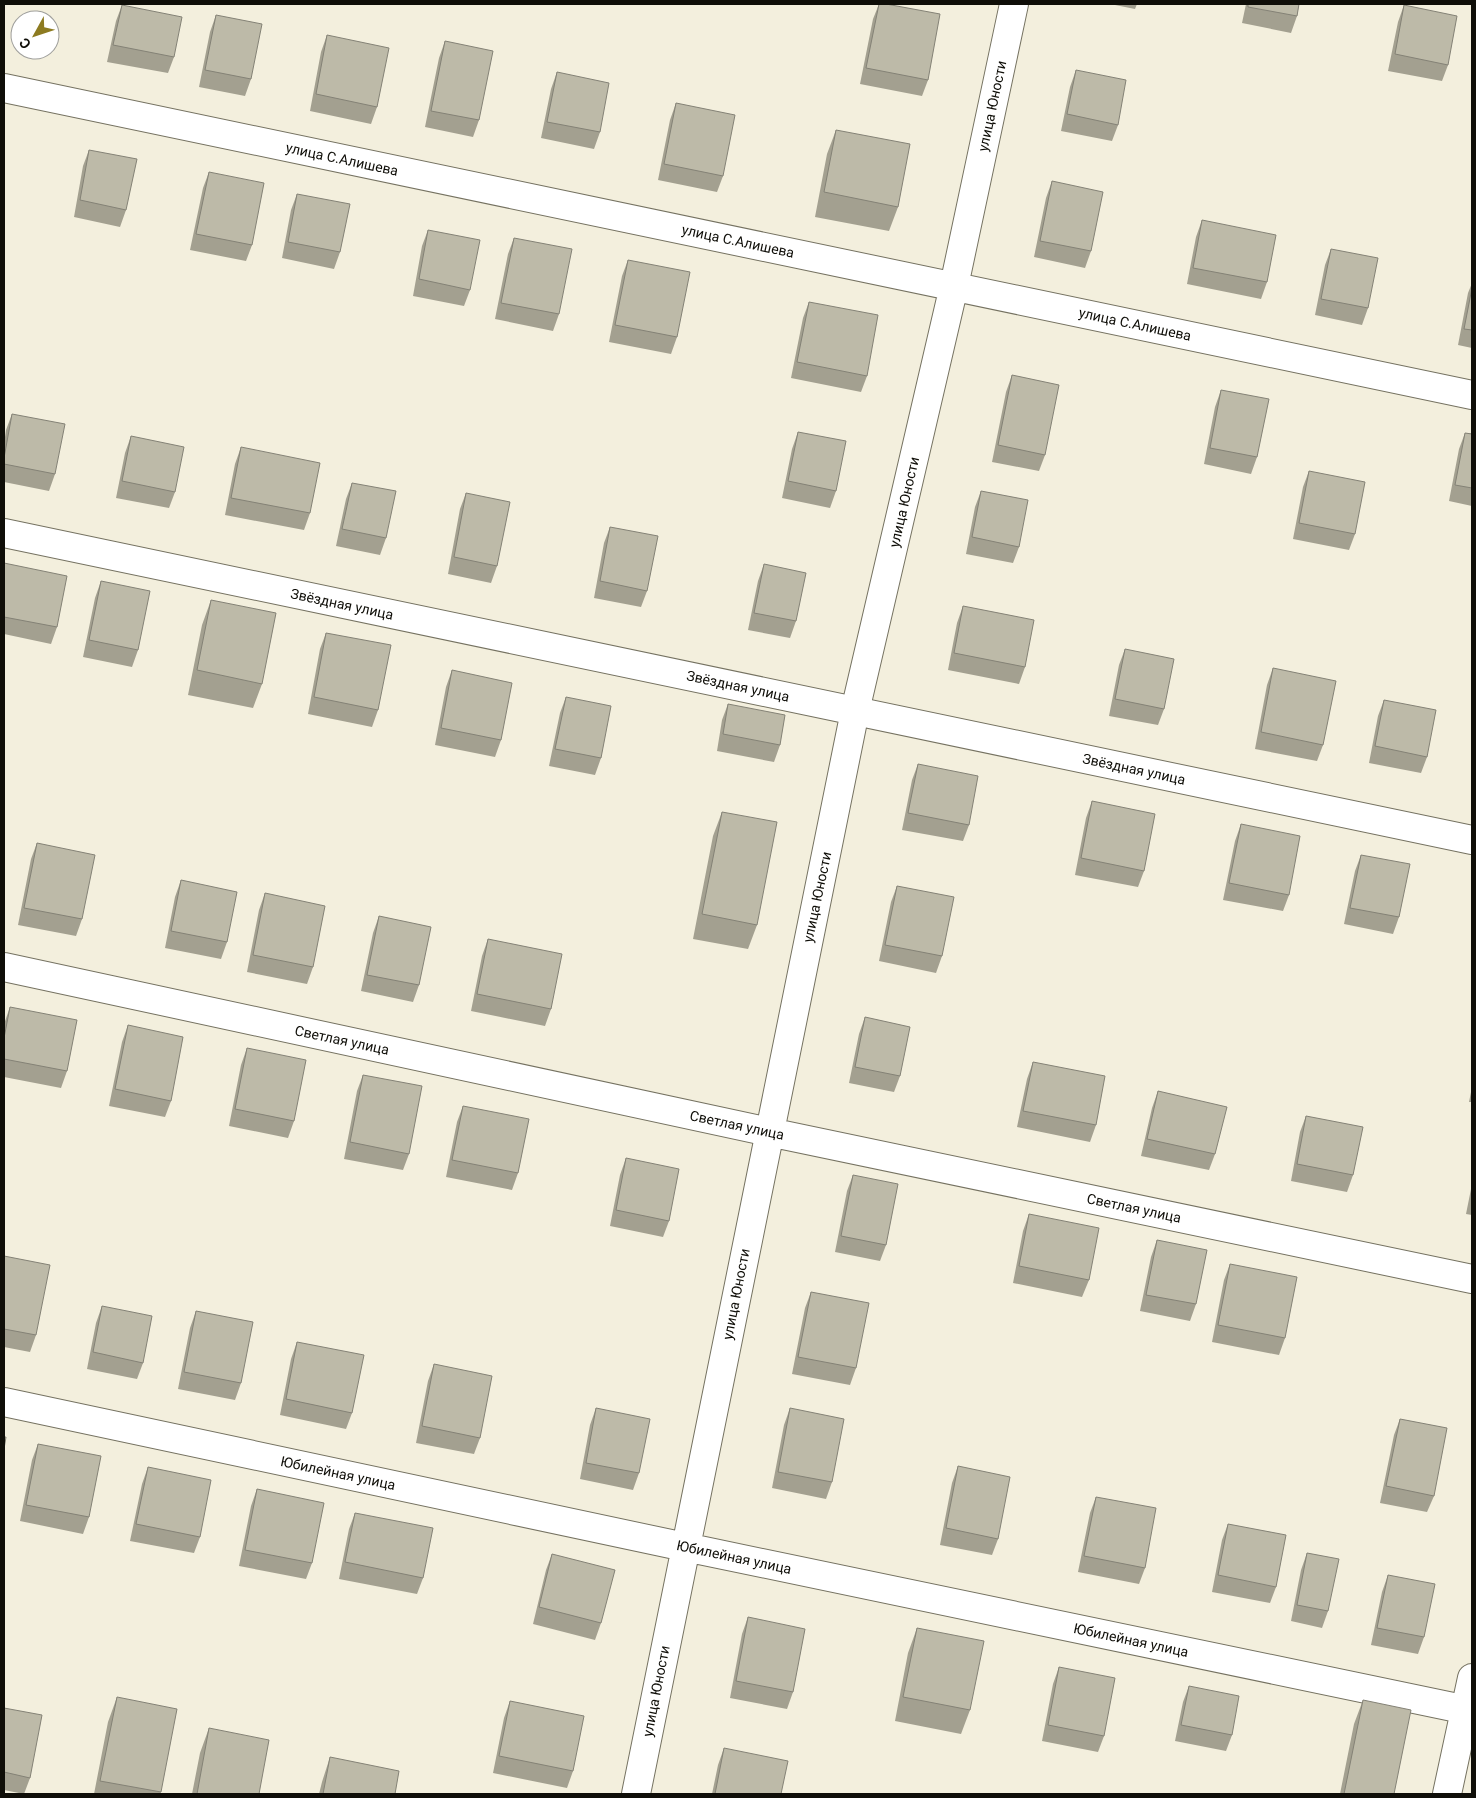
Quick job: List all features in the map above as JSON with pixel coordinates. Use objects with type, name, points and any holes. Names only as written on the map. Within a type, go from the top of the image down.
[{"type":"street","name":"улица Юности","points":[[636,1794],[855,711],[954,286],[1014,4]]},
{"type":"street","name":"улица С.Алишева","points":[[4,88],[1472,395]]},
{"type":"street","name":"Звёздная улица","points":[[4,533],[1472,840]]},
{"type":"street","name":"Светлая улица","points":[[4,966],[769,1132],[1472,1279]]},
{"type":"street","name":"Юбилейная улица","points":[[4,1402],[685,1547],[1469,1710]]},
{"type":"street","points":[[1447,1794],[1469,1710],[1472,1678]]},
{"type":"building","points":[[879,4],[940,14],[928,80],[866,68]]},
{"type":"building","points":[[1248,4],[1299,4],[1297,16],[1248,7]]},
{"type":"building","points":[[122,5],[182,17],[174,57],[113,45]]},
{"type":"building","points":[[1404,5],[1457,16],[1448,65],[1395,54]]},
{"type":"building","points":[[216,15],[262,24],[251,79],[205,70]]},
{"type":"building","points":[[327,35],[389,48],[377,107],[316,94]]},
{"type":"building","points":[[445,41],[493,51],[479,120],[431,111]]},
{"type":"building","points":[[1076,70],[1126,80],[1118,125],[1067,114]]},
{"type":"building","points":[[557,72],[609,83],[600,132],[547,122]]},
{"type":"building","points":[[676,103],[735,115],[723,176],[664,164]]},
{"type":"building","points":[[836,130],[910,144],[898,207],[824,192]]},
{"type":"building","points":[[89,150],[137,159],[126,210],[80,200]]},
{"type":"building","points":[[209,172],[264,183],[252,245],[196,234]]},
{"type":"building","points":[[1052,181],[1103,192],[1091,251],[1040,241]]},
{"type":"building","points":[[297,194],[350,204],[340,252],[288,242]]},
{"type":"building","points":[[1202,220],[1276,235],[1267,282],[1193,268]]},
{"type":"building","points":[[428,230],[480,240],[470,290],[419,279]]},
{"type":"building","points":[[514,238],[572,249],[559,314],[501,303]]},
{"type":"building","points":[[1331,249],[1378,258],[1368,308],[1321,299]]},
{"type":"building","points":[[628,260],[690,272],[677,337],[615,325]]},
{"type":"building","points":[[1472,288],[1472,330],[1464,329]]},
{"type":"building","points":[[809,302],[878,315],[867,376],[797,362]]},
{"type":"building","points":[[1012,375],[1059,385],[1045,455],[998,445]]},
{"type":"building","points":[[1221,390],[1269,399],[1257,457],[1210,448]]},
{"type":"building","points":[[12,414],[65,424],[55,474],[4,464]]},
{"type":"building","points":[[798,432],[846,441],[836,491],[788,481]]},
{"type":"building","points":[[1465,433],[1472,434],[1472,488],[1455,485]]},
{"type":"building","points":[[131,436],[184,447],[175,492],[122,481]]},
{"type":"building","points":[[241,447],[320,463],[310,513],[231,498]]},
{"type":"building","points":[[1309,471],[1365,482],[1355,534],[1299,523]]},
{"type":"building","points":[[352,483],[396,491],[386,538],[342,529]]},
{"type":"building","points":[[981,491],[1028,500],[1019,547],[972,537]]},
{"type":"building","points":[[466,493],[510,502],[497,566],[454,557]]},
{"type":"building","points":[[610,527],[658,536],[647,591],[600,581]]},
{"type":"building","points":[[4,563],[67,576],[57,627],[4,617]]},
{"type":"building","points":[[764,564],[806,573],[796,621],[754,613]]},
{"type":"building","points":[[101,581],[150,591],[138,650],[89,640]]},
{"type":"building","points":[[211,600],[276,613],[262,684],[197,670]]},
{"type":"building","points":[[963,606],[1034,620],[1025,667],[954,653]]},
{"type":"building","points":[[326,633],[391,645],[378,710],[314,697]]},
{"type":"building","points":[[1125,649],[1174,659],[1164,709],[1115,699]]},
{"type":"building","points":[[1273,668],[1336,681],[1323,745],[1261,732]]},
{"type":"building","points":[[452,670],[512,683],[501,740],[441,728]]},
{"type":"building","points":[[566,697],[611,706],[601,758],[555,749]]},
{"type":"building","points":[[1384,700],[1436,710],[1427,757],[1375,746]]},
{"type":"building","points":[[728,704],[785,715],[780,745],[723,734]]},
{"type":"building","points":[[918,764],[978,776],[969,825],[908,813]]},
{"type":"building","points":[[1092,801],[1155,814],[1144,871],[1081,858]]},
{"type":"building","points":[[722,812],[777,822],[757,925],[702,914]]},
{"type":"building","points":[[1241,824],[1300,836],[1289,895],[1229,883]]},
{"type":"building","points":[[37,843],[95,855],[82,919],[24,908]]},
{"type":"building","points":[[1361,855],[1410,864],[1399,917],[1350,908]]},
{"type":"building","points":[[181,880],[237,892],[227,942],[171,931]]},
{"type":"building","points":[[897,886],[954,897],[942,956],[885,945]]},
{"type":"building","points":[[265,893],[325,906],[313,967],[253,955]]},
{"type":"building","points":[[379,916],[431,927],[419,985],[367,975]]},
{"type":"building","points":[[488,939],[562,954],[551,1009],[477,994]]},
{"type":"building","points":[[10,1007],[77,1020],[67,1071],[4,1059],[4,1038]]},
{"type":"building","points":[[865,1017],[910,1027],[900,1076],[855,1067]]},
{"type":"building","points":[[128,1025],[183,1037],[171,1101],[115,1089]]},
{"type":"building","points":[[247,1048],[306,1060],[294,1121],[235,1109]]},
{"type":"building","points":[[1033,1062],[1105,1076],[1096,1125],[1023,1111]]},
{"type":"building","points":[[363,1075],[422,1086],[409,1154],[350,1142]]},
{"type":"building","points":[[1158,1091],[1227,1107],[1215,1154],[1147,1139]]},
{"type":"building","points":[[463,1106],[529,1119],[518,1173],[452,1160]]},
{"type":"building","points":[[1306,1116],[1363,1127],[1353,1175],[1297,1164]]},
{"type":"building","points":[[626,1158],[679,1169],[669,1221],[616,1210]]},
{"type":"building","points":[[853,1175],[898,1184],[886,1245],[841,1236]]},
{"type":"building","points":[[1029,1214],[1099,1228],[1089,1280],[1019,1266]]},
{"type":"building","points":[[1157,1240],[1207,1250],[1196,1304],[1146,1295]]},
{"type":"building","points":[[4,1256],[50,1265],[36,1335],[4,1329]]},
{"type":"building","points":[[1230,1264],[1297,1277],[1285,1338],[1218,1325]]},
{"type":"building","points":[[811,1292],[869,1303],[856,1368],[798,1357]]},
{"type":"building","points":[[102,1306],[152,1316],[143,1363],[93,1352]]},
{"type":"building","points":[[196,1311],[253,1322],[241,1383],[184,1372]]},
{"type":"building","points":[[297,1342],[364,1355],[352,1413],[286,1399]]},
{"type":"building","points":[[434,1364],[492,1376],[480,1438],[422,1426]]},
{"type":"building","points":[[596,1408],[650,1419],[639,1473],[586,1463]]},
{"type":"building","points":[[790,1408],[844,1419],[832,1482],[778,1472]]},
{"type":"building","points":[[1400,1419],[1447,1428],[1434,1496],[1386,1486]]},
{"type":"building","points":[[38,1444],[101,1456],[89,1517],[26,1505]]},
{"type":"building","points":[[958,1466],[1010,1477],[998,1539],[946,1528]]},
{"type":"building","points":[[148,1467],[211,1480],[200,1537],[136,1524]]},
{"type":"building","points":[[257,1489],[324,1503],[312,1563],[245,1550]]},
{"type":"building","points":[[1096,1497],[1156,1508],[1145,1568],[1084,1556]]},
{"type":"building","points":[[355,1513],[433,1528],[423,1578],[345,1562]]},
{"type":"building","points":[[1228,1524],[1286,1535],[1276,1587],[1218,1575]]},
{"type":"building","points":[[1307,1553],[1339,1559],[1328,1611],[1297,1605]]},
{"type":"building","points":[[552,1554],[615,1570],[601,1623],[539,1607]]},
{"type":"building","points":[[1388,1575],[1435,1584],[1424,1637],[1377,1628]]},
{"type":"building","points":[[748,1617],[805,1629],[793,1692],[736,1681]]},
{"type":"building","points":[[917,1628],[984,1641],[970,1710],[903,1697]]},
{"type":"building","points":[[1059,1667],[1115,1678],[1104,1736],[1048,1725]]},
{"type":"building","points":[[1189,1686],[1239,1696],[1232,1735],[1181,1725]]},
{"type":"building","points":[[117,1697],[177,1709],[161,1792],[100,1781]]},
{"type":"building","points":[[1363,1700],[1411,1710],[1394,1794],[1344,1794]]},
{"type":"building","points":[[510,1701],[584,1716],[573,1771],[499,1756]]},
{"type":"building","points":[[4,1708],[42,1715],[30,1778],[4,1772]]},
{"type":"building","points":[[209,1728],[269,1740],[259,1794],[197,1794]]},
{"type":"building","points":[[724,1748],[788,1761],[781,1794],[715,1794]]},
{"type":"building","points":[[330,1757],[399,1771],[395,1794],[323,1794]]}]
